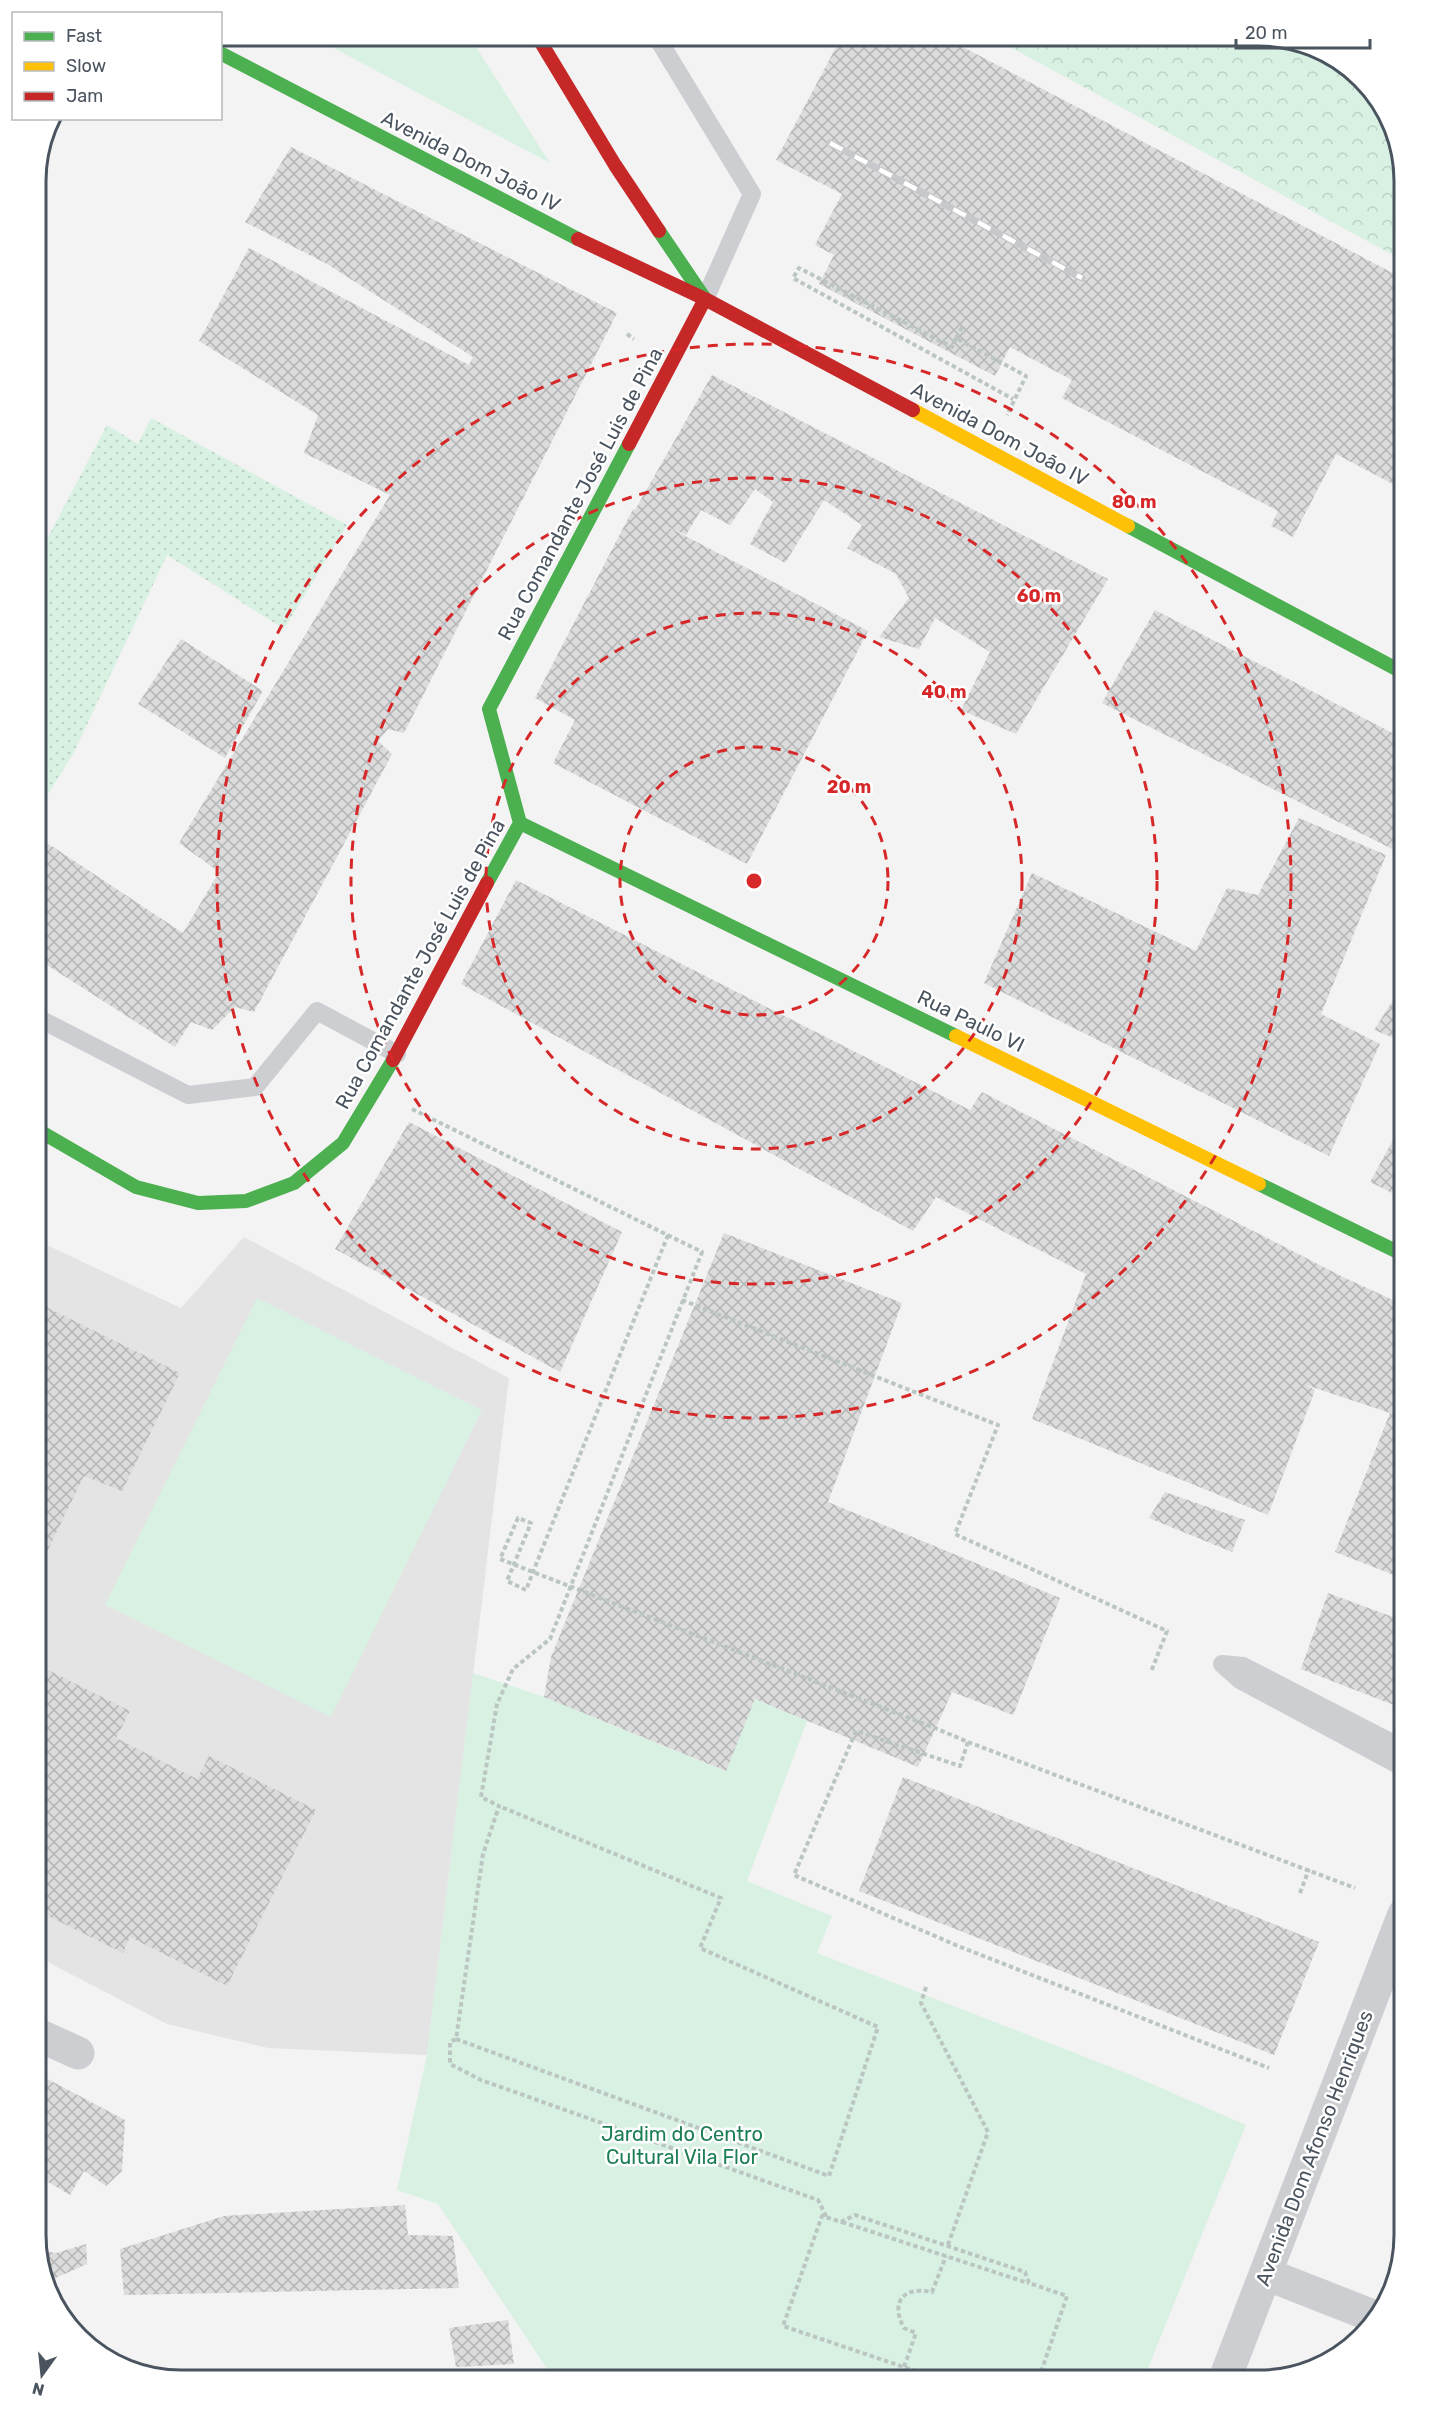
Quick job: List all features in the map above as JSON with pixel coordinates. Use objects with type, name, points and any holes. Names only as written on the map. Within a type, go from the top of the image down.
[{"type":"street","name":"Avenida Dom João IV","points":[[543,46],[615,165],[705,299]]},
{"type":"street","name":"Avenida Dom João IV","points":[[222,54],[593,247],[705,299],[1394,668]]},
{"type":"street","name":"Rua Comandante José Luis de Pina","points":[[47,1135],[136,1187],[198,1203],[246,1202],[294,1183],[343,1143],[397,1054],[520,823],[489,709],[705,299]]},
{"type":"street","name":"Rua Paulo VI","points":[[520,823],[1394,1250]]},
{"type":"street","name":"Avenida Dom Afonso Henriques","points":[[1228,2370],[1394,1940]]},
{"type":"street","points":[[46,2039],[78,2053]]},
{"type":"street","points":[[1266,2274],[1368,2314]]},
{"type":"lane","points":[[662,46],[752,194],[705,299]]},
{"type":"lane","points":[[47,1022],[189,1095],[255,1087],[317,1011],[397,1054]]},
{"type":"lane","points":[[1394,1744],[1244,1666],[1222,1664],[1240,1680],[1394,1763]]},
{"type":"path","points":[[962,327],[952,347],[799,268],[793,278],[1013,399]]},
{"type":"path","points":[[627,334],[634,339]]},
{"type":"path","points":[[956,338],[1026,376],[1013,399],[1004,422]]},
{"type":"path","points":[[408,1108],[702,1252],[550,1639],[513,1669],[497,1704],[481,1797],[721,1898],[700,1948],[878,2027],[829,2176],[456,2039],[450,2042],[450,2064],[481,2080],[818,2200],[827,2218]]},
{"type":"path","points":[[668,1235],[533,1572],[526,1590],[507,1581],[514,1564],[531,1523],[518,1518],[500,1559],[514,1564],[533,1572],[968,1742],[1355,1888]]},
{"type":"path","points":[[682,1300],[998,1425],[955,1534],[1167,1631],[1151,1672]]},
{"type":"path","points":[[968,1742],[960,1766],[856,1731],[794,1875],[958,1946],[1269,2068]]},
{"type":"path","points":[[456,2039],[483,1854],[499,1806]]},
{"type":"path","points":[[1300,1893],[1309,1869]]},
{"type":"path","points":[[926,1986],[921,2003],[988,2132],[948,2245]]},
{"type":"path","points":[[841,2222],[855,2215],[948,2245],[1025,2272],[1029,2283]]},
{"type":"path","points":[[915,2370],[783,2326],[822,2216],[1066,2296],[1042,2370]]},
{"type":"path","points":[[903,2370],[916,2332],[904,2328],[898,2316],[898,2303],[906,2294],[920,2289],[932,2292],[946,2256]]},
{"type":"shaded area","points":[[244,1237],[509,1378],[427,2055],[268,2048],[167,2024],[46,1961],[46,1245],[181,1308]]},
{"type":"green space","points":[[330,46],[476,46],[550,163]]},
{"type":"green space","points":[[1010,47],[1268,47],[1285,49],[1318,60],[1334,69],[1360,92],[1380,122],[1391,155],[1394,181],[1394,256]]},
{"type":"green space","points":[[151,418],[347,525],[284,629],[167,555],[73,754],[47,796],[47,539],[107,425],[138,444]]},
{"type":"green space","points":[[257,1298],[482,1410],[331,1717],[105,1605]]},
{"type":"green space","name":"Jardim do Centro Cultural Vila Flor","points":[[473,1673],[544,1697],[725,1771],[755,1699],[807,1721],[747,1881],[832,1916],[817,1953],[1129,2074],[1246,2125],[1147,2370],[548,2370],[438,2204],[397,2190],[427,2055]]},
{"type":"building","points":[[836,47],[962,47],[1394,274],[1394,485],[1336,454],[1293,537],[1271,526],[1278,511],[1062,398],[1072,380],[1010,347],[995,376],[819,284],[834,255],[815,245],[842,194],[776,160]]},
{"type":"building","points":[[291,147],[617,313],[404,733],[388,729],[378,741],[392,754],[254,1012],[235,1007],[212,1030],[191,1022],[175,1047],[47,965],[47,843],[183,933],[219,872],[179,843],[390,495],[304,453],[318,415],[199,341],[249,248],[469,365],[473,357],[327,264],[245,222]]},
{"type":"building","points":[[712,375],[1108,579],[1016,734],[961,710],[990,652],[935,618],[919,649],[879,637],[909,598],[896,574],[847,548],[862,525],[824,500],[785,563],[750,544],[773,502],[755,489],[730,525],[701,510],[686,535],[668,527],[868,631],[747,864],[553,763],[575,720],[535,698],[633,509],[635,510]]},
{"type":"building","points":[[1155,610],[1394,734],[1394,850],[1102,703]]},
{"type":"building","points":[[181,639],[263,691],[225,758],[138,704]]},
{"type":"building","points":[[1299,818],[1386,855],[1321,1014],[1380,1044],[1329,1156],[984,983],[1032,873],[1196,951],[1227,888],[1258,895]]},
{"type":"building","points":[[516,880],[970,1110],[982,1092],[1345,1278],[1394,1300],[1394,1575],[1335,1552],[1390,1413],[1306,1385],[1315,1390],[1268,1515],[1032,1419],[1086,1274],[936,1197],[913,1231],[461,984]]},
{"type":"building","points":[[1394,999],[1394,1038],[1374,1030]]},
{"type":"building","points":[[409,1122],[622,1232],[560,1372],[335,1249]]},
{"type":"building","points":[[1394,1138],[1394,1194],[1370,1182]]},
{"type":"building","points":[[724,1233],[902,1303],[828,1502],[1060,1598],[1013,1715],[952,1692],[918,1767],[755,1699],[726,1771],[544,1697],[551,1657]]},
{"type":"building","points":[[46,1307],[180,1373],[122,1491],[84,1476],[46,1553]]},
{"type":"building","points":[[1165,1492],[1245,1520],[1232,1552],[1149,1518]]},
{"type":"building","points":[[1328,1593],[1394,1617],[1394,1705],[1301,1669]]},
{"type":"building","points":[[46,1669],[130,1711],[116,1738],[197,1779],[209,1756],[316,1810],[227,1986],[130,1937],[123,1953],[46,1915]]},
{"type":"building","points":[[903,1777],[1319,1942],[1274,2055],[859,1891]]},
{"type":"building","points":[[46,2078],[125,2120],[122,2171],[106,2186],[84,2171],[70,2195],[46,2181]]},
{"type":"building","points":[[405,2205],[408,2235],[453,2236],[459,2288],[124,2295],[120,2249],[224,2216]]},
{"type":"building","points":[[86,2244],[87,2264],[54,2279],[48,2252],[56,2253]]},
{"type":"building","points":[[508,2320],[514,2364],[456,2367],[449,2328]]},
{"type":"railway","points":[[830,143],[1082,278]]},
{"type":"traffic: fast","points":[[222,54],[578,239]]},
{"type":"traffic: fast","points":[[659,231],[705,299]]},
{"type":"traffic: fast","points":[[487,883],[520,823],[489,709],[629,444]]},
{"type":"traffic: fast","points":[[1128,526],[1394,668]]},
{"type":"traffic: fast","points":[[520,823],[956,1036]]},
{"type":"traffic: fast","points":[[47,1135],[136,1187],[198,1203],[246,1201],[294,1183],[343,1143],[393,1060]]},
{"type":"traffic: fast","points":[[1259,1184],[1394,1250]]},
{"type":"traffic: slow","points":[[913,410],[1128,526]]},
{"type":"traffic: slow","points":[[956,1036],[1259,1184]]},
{"type":"traffic: jam","points":[[543,46],[615,165],[659,231]]},
{"type":"traffic: jam","points":[[578,239],[705,299],[913,410]]},
{"type":"traffic: jam","points":[[629,444],[705,299]]},
{"type":"traffic: jam","points":[[393,1060],[487,883]]}]
